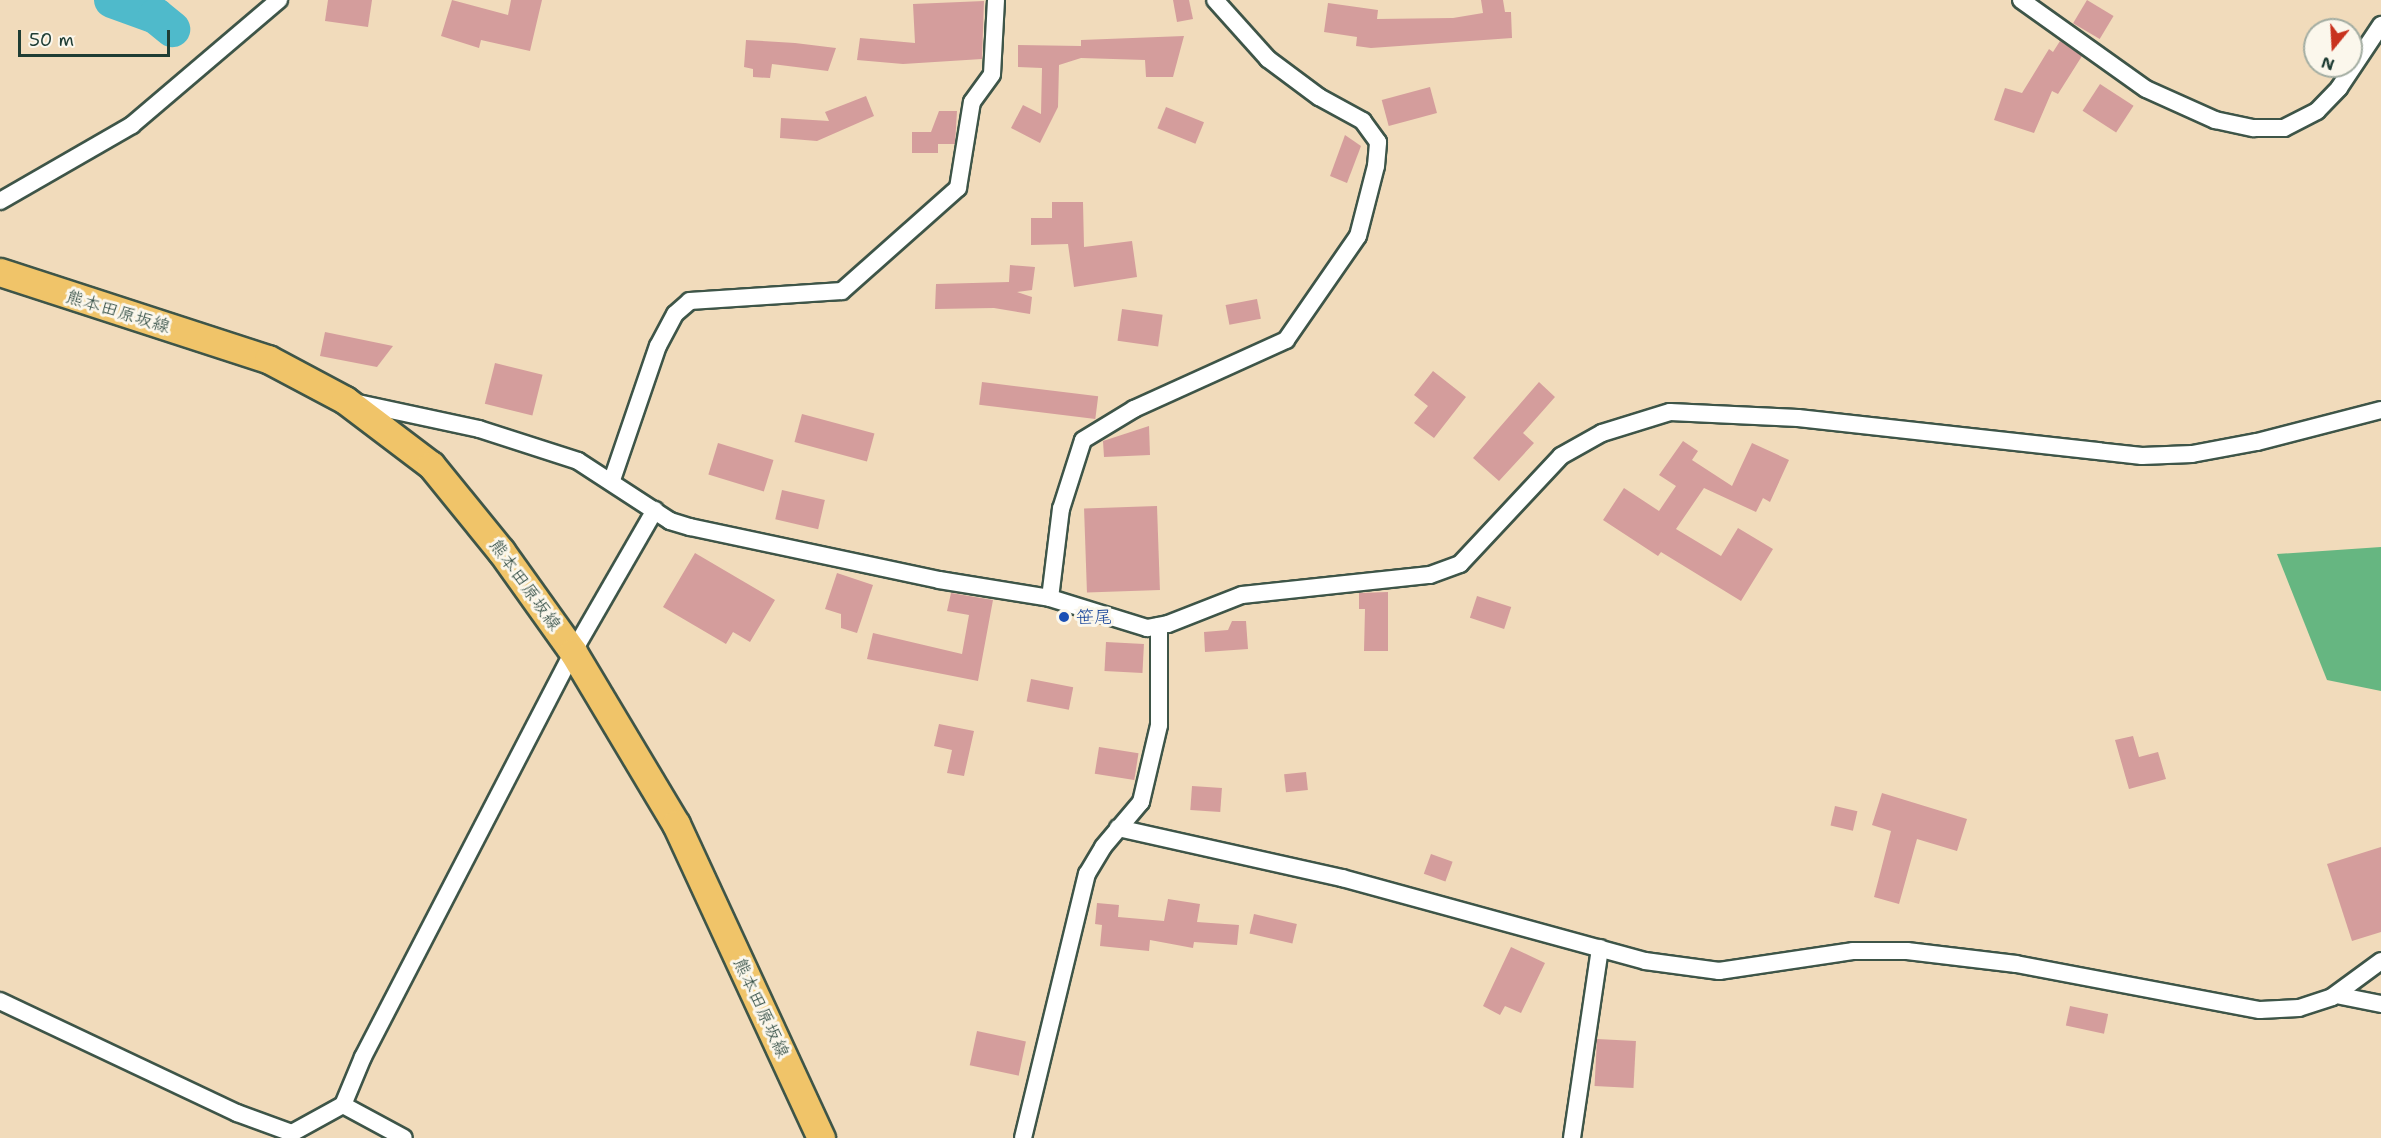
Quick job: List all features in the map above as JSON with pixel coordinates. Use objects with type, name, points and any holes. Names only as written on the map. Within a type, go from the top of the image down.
[{"type":"main road","name":"熊本田原坂線","points":[[0,272],[268,359],[345,400],[431,465],[501,551],[573,652],[676,824],[821,1138]]},
{"type":"street","points":[[0,201],[132,125],[279,0]]},
{"type":"street","points":[[612,480],[658,346],[675,314],[690,301],[842,291],[958,188],[972,102],[992,74],[996,0]]},
{"type":"street","points":[[1050,598],[1061,509],[1083,440],[1134,409],[1286,340],[1358,236],[1376,166],[1378,142],[1363,121],[1319,97],[1268,59],[1215,0]]},
{"type":"street","points":[[2021,0],[2146,89],[2215,120],[2254,128],[2284,128],[2317,111],[2339,88],[2381,25]]},
{"type":"street","points":[[345,400],[479,429],[578,461],[612,480],[656,510],[690,527],[939,580],[1050,598],[1147,628],[1159,626],[1242,596],[1430,575],[1460,564],[1561,456],[1602,433],[1670,412],[1798,418],[2142,456],[2203,452],[2381,410]]},
{"type":"street","points":[[0,1001],[237,1113],[292,1133],[343,1106],[363,1058],[573,652],[656,510]]},
{"type":"street","points":[[1023,1138],[1087,874],[1118,828],[1140,802],[1159,725],[1159,626]]},
{"type":"street","points":[[1118,828],[1342,878],[1645,961],[1719,971],[1853,951],[1907,951],[2016,964],[2260,1010],[2299,1008],[2336,995],[2381,961]]},
{"type":"street","points":[[1572,1138],[1600,948]]},
{"type":"street","points":[[2336,995],[2381,1004]]},
{"type":"street","points":[[343,1106],[404,1138]]},
{"type":"green space","points":[[2381,547],[2381,691],[2327,680],[2277,554]]},
{"type":"building","points":[[328,0],[372,0],[368,27],[325,21]]},
{"type":"building","points":[[452,0],[508,15],[511,0],[542,0],[530,51],[481,40],[479,48],[441,36]]},
{"type":"building","points":[[1173,0],[1189,0],[1193,19],[1177,22]]},
{"type":"building","points":[[1481,0],[1503,0],[1505,12],[1511,12],[1512,38],[1371,48],[1356,46],[1357,37],[1324,32],[1328,3],[1378,10],[1377,19],[1453,18],[1483,13]]},
{"type":"building","points":[[2087,0],[2114,16],[2100,39],[2073,23]]},
{"type":"building","points":[[984,1],[982,59],[903,64],[857,60],[860,38],[915,43],[913,4]]},
{"type":"building","points":[[1184,36],[1173,77],[1146,77],[1145,60],[1081,58],[1059,65],[1058,107],[1040,143],[1011,128],[1023,105],[1041,114],[1042,68],[1018,67],[1018,45],[1081,46],[1081,40]]},
{"type":"building","points":[[746,40],[836,48],[828,71],[772,64],[770,78],[753,77],[753,69],[744,67]]},
{"type":"building","points":[[2060,41],[2082,56],[2058,94],[2052,91],[2034,133],[1994,120],[2005,88],[2022,93],[2049,49],[2053,52]]},
{"type":"building","points":[[2100,84],[2134,106],[2116,133],[2083,111]]},
{"type":"building","points":[[1430,87],[1437,113],[1389,126],[1382,100]]},
{"type":"building","points":[[866,96],[874,116],[817,141],[780,138],[781,118],[829,121],[825,112]]},
{"type":"building","points":[[1166,107],[1204,122],[1195,144],[1157,128]]},
{"type":"building","points":[[939,111],[957,111],[955,144],[938,144],[938,153],[912,153],[912,132],[931,132]]},
{"type":"building","points":[[1345,135],[1361,146],[1347,183],[1330,176]]},
{"type":"building","points":[[1052,202],[1083,202],[1084,247],[1132,241],[1137,277],[1074,287],[1068,244],[1031,245],[1031,218],[1052,218]]},
{"type":"building","points":[[1010,265],[1035,267],[1032,290],[1017,292],[1032,297],[1030,314],[994,308],[935,309],[936,284],[1009,282]]},
{"type":"building","points":[[1257,299],[1261,319],[1229,325],[1226,305]]},
{"type":"building","points":[[1122,309],[1163,315],[1158,346],[1118,341]]},
{"type":"building","points":[[325,332],[393,346],[377,367],[320,356]]},
{"type":"building","points":[[495,363],[543,375],[532,416],[485,404]]},
{"type":"building","points":[[1433,371],[1466,397],[1434,438],[1414,423],[1428,406],[1414,395]]},
{"type":"building","points":[[982,382],[1098,396],[1095,419],[979,405]]},
{"type":"building","points":[[1539,382],[1555,397],[1523,433],[1534,443],[1499,481],[1473,458]]},
{"type":"building","points":[[802,414],[874,433],[867,461],[794,442]]},
{"type":"building","points":[[1149,426],[1150,455],[1104,457],[1103,441]]},
{"type":"building","points":[[1683,441],[1698,451],[1692,460],[1732,486],[1752,443],[1789,460],[1770,502],[1763,498],[1756,512],[1704,488],[1676,529],[1721,556],[1738,528],[1773,549],[1741,601],[1661,552],[1658,556],[1603,520],[1624,488],[1659,511],[1676,486],[1659,475]]},
{"type":"building","points":[[718,443],[773,460],[764,492],[708,475]]},
{"type":"building","points":[[782,490],[825,500],[818,529],[775,519]]},
{"type":"building","points":[[1157,506],[1160,590],[1087,592],[1084,509]]},
{"type":"building","points":[[695,553],[775,600],[750,642],[733,632],[726,644],[663,607]]},
{"type":"building","points":[[837,573],[873,585],[857,633],[841,628],[841,614],[825,609]]},
{"type":"building","points":[[1388,592],[1388,651],[1364,651],[1365,609],[1359,609],[1359,593]]},
{"type":"building","points":[[951,593],[993,600],[978,681],[867,659],[873,633],[962,654],[969,615],[947,611]]},
{"type":"building","points":[[1477,596],[1511,607],[1504,629],[1470,618]]},
{"type":"building","points":[[1232,621],[1246,621],[1248,649],[1205,652],[1204,632],[1228,630]]},
{"type":"building","points":[[1106,642],[1144,644],[1142,673],[1104,671]]},
{"type":"building","points":[[1031,679],[1073,687],[1069,710],[1027,702]]},
{"type":"building","points":[[939,724],[974,731],[964,776],[947,773],[952,750],[934,746]]},
{"type":"building","points":[[2133,736],[2139,757],[2158,752],[2166,779],[2129,789],[2115,740]]},
{"type":"building","points":[[1099,747],[1139,753],[1134,780],[1095,774]]},
{"type":"building","points":[[1306,772],[1308,790],[1286,792],[1284,774]]},
{"type":"building","points":[[1192,786],[1222,788],[1220,812],[1190,810]]},
{"type":"building","points":[[1882,793],[1967,819],[1957,851],[1917,839],[1899,904],[1874,897],[1891,831],[1872,825]]},
{"type":"building","points":[[1835,806],[1857,811],[1853,831],[1831,825]]},
{"type":"building","points":[[2381,847],[2381,932],[2352,941],[2327,864]]},
{"type":"building","points":[[1431,854],[1453,862],[1445,882],[1424,874]]},
{"type":"building","points":[[1168,899],[1200,904],[1197,922],[1239,925],[1237,945],[1194,942],[1193,948],[1150,940],[1149,951],[1100,946],[1102,925],[1095,924],[1097,903],[1119,905],[1118,917],[1164,921]]},
{"type":"building","points":[[1254,914],[1297,924],[1292,943],[1250,933]]},
{"type":"building","points":[[1511,947],[1545,963],[1521,1013],[1505,1006],[1500,1015],[1483,1006]]},
{"type":"building","points":[[2070,1006],[2108,1014],[2104,1034],[2066,1026]]},
{"type":"building","points":[[977,1031],[1026,1041],[1019,1076],[970,1065]]},
{"type":"building","points":[[1597,1039],[1636,1041],[1633,1088],[1595,1086]]},
{"type":"waterway","points":[[112,0],[156,16],[172,29]]},
{"type":"place","name":"笹尾","points":[[1064,617]]}]
